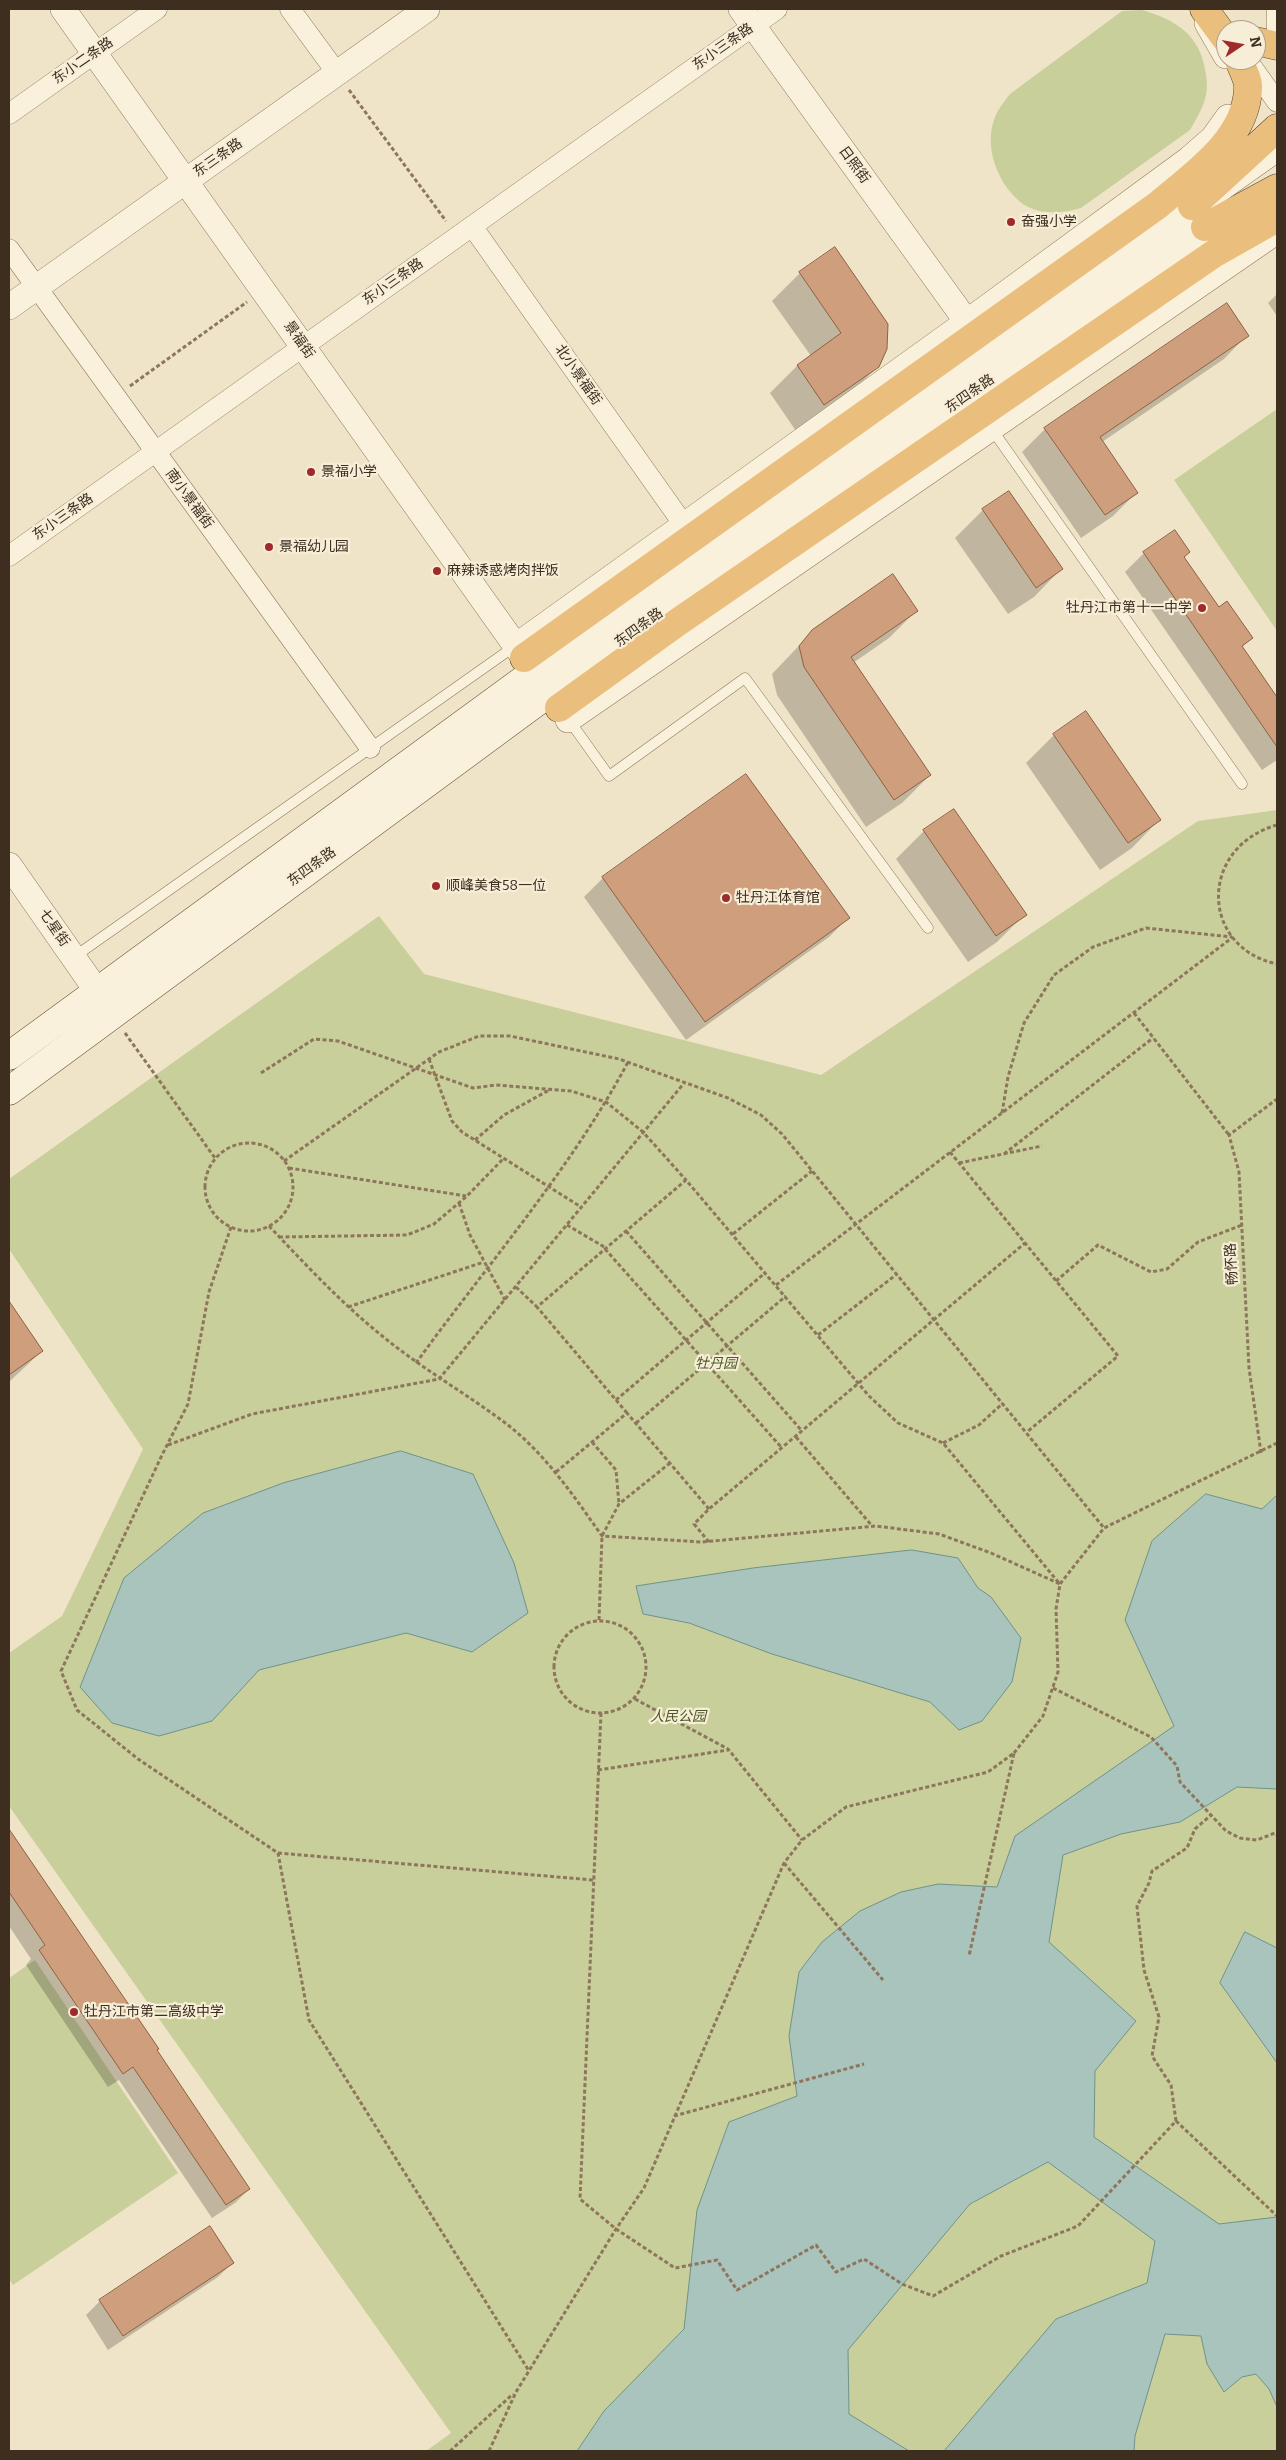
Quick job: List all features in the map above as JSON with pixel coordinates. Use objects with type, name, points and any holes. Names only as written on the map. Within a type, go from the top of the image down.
[{"type":"highway","points":[[1204,9],[1216,25]]},
{"type":"highway","points":[[1215,9],[1226,20]]},
{"type":"highway","points":[[542,683],[660,598],[1158,205],[1206,163],[1232,135],[1245,111],[1249,87],[1243,70]]},
{"type":"highway","points":[[1199,217],[1277,128]]},
{"type":"highway","points":[[1199,217],[1277,188]]},
{"type":"highway","points":[[542,683],[660,598],[1215,253],[1277,218]]},
{"type":"main road","points":[[1199,217],[1277,147]]},
{"type":"main road","name":"东四条路","points":[[660,598],[1199,217],[1277,176]]},
{"type":"main road","points":[[9,1091],[105,1003],[542,683]]},
{"type":"main road","points":[[9,1056],[105,1003]]},
{"type":"street","name":"景福街","points":[[63,9],[542,683]]},
{"type":"street","name":"东小二条路","points":[[9,114],[157,9]]},
{"type":"street","points":[[290,9],[336,73]]},
{"type":"street","name":"东三条路","points":[[9,307],[427,9]]},
{"type":"street","name":"东小三条路","points":[[9,556],[465,231],[747,17],[777,9]]},
{"type":"street","points":[[1197,9],[1216,40]]},
{"type":"street","points":[[1210,9],[1218,20]]},
{"type":"street","points":[[1277,9],[1277,31]]},
{"type":"street","name":"日照街","points":[[747,17],[967,322]]},
{"type":"street","points":[[542,683],[684,525],[967,322],[1189,159],[1213,138],[1233,110],[1236,90],[1231,70]]},
{"type":"street","points":[[1254,70],[1277,102]]},
{"type":"street","name":"北小景福街","points":[[465,231],[684,525]]},
{"type":"street","points":[[542,683],[990,427],[1250,248],[1277,232]]},
{"type":"street","name":"南小景福街","points":[[9,249],[370,748]]},
{"type":"street","name":"七星街","points":[[9,865],[105,1003]]},
{"type":"lane","points":[[990,427],[1242,784]]},
{"type":"lane","points":[[74,957],[370,748],[542,683],[608,776],[745,678],[928,928]]},
{"type":"path","points":[[336,73],[465,231]]},
{"type":"path","points":[[116,396],[263,290]]},
{"type":"path","points":[[1277,825],[1255,833],[1237,847],[1224,866],[1219,888],[1220,911],[1233,937],[1243,949],[1263,961],[1277,964]]},
{"type":"path","points":[[1002,1114],[1008,1076],[1024,1024],[1054,975],[1094,947],[1146,928],[1233,937]]},
{"type":"path","points":[[776,1285],[1233,937]]},
{"type":"path","points":[[105,1003],[215,1158]]},
{"type":"path","points":[[1134,1013],[1229,1135],[1277,1099]]},
{"type":"path","points":[[284,1161],[439,1052],[479,1036],[510,1036],[628,1062],[728,1098],[761,1116],[782,1134],[1004,1403],[1104,1528]]},
{"type":"path","points":[[1004,1154],[1153,1038]]},
{"type":"path","points":[[261,1073],[314,1039],[338,1041],[473,1088],[496,1085],[551,1089],[570,1091],[606,1102],[643,1132],[766,1272],[859,1384],[898,1423],[944,1443],[1060,1584]]},
{"type":"path","points":[[429,1059],[452,1121],[462,1132],[582,1207]]},
{"type":"path","points":[[416,1363],[548,1186],[606,1102],[628,1062]]},
{"type":"path","points":[[167,1445],[252,1414],[439,1379],[685,1082]]},
{"type":"path","points":[[475,1140],[504,1115],[551,1089]]},
{"type":"path","name":"畅怀路","points":[[1229,1135],[1239,1172],[1249,1368],[1261,1453]]},
{"type":"path","points":[[240,1143],[255,1143],[269,1147],[289,1168],[293,1182],[292,1196],[287,1210],[277,1221],[268,1226],[250,1231],[231,1227],[223,1222],[213,1212],[207,1199],[205,1184],[208,1170],[215,1158],[226,1149],[240,1143]]},
{"type":"path","points":[[960,1163],[1042,1146]]},
{"type":"path","points":[[950,1152],[1118,1356],[1027,1432]]},
{"type":"path","points":[[279,1237],[406,1235],[434,1224],[467,1196],[504,1158]]},
{"type":"path","points":[[289,1168],[467,1196]]},
{"type":"path","points":[[733,1234],[812,1171]]},
{"type":"path","points":[[537,1308],[686,1180]]},
{"type":"path","points":[[459,1203],[470,1235],[505,1300]]},
{"type":"path","points":[[567,1225],[606,1249],[782,1448]]},
{"type":"path","points":[[268,1226],[348,1307],[416,1363],[505,1423],[556,1472],[602,1536]]},
{"type":"path","points":[[1056,1281],[1098,1245],[1151,1272],[1167,1269],[1198,1242],[1242,1226]]},
{"type":"path","points":[[231,1227],[209,1292],[188,1404],[61,1671],[78,1710],[138,1759],[278,1853],[593,1880]]},
{"type":"path","points":[[626,1231],[802,1431]]},
{"type":"path","points":[[709,1542],[694,1524],[709,1509],[936,1320],[1025,1243]]},
{"type":"path","points":[[348,1307],[484,1262]]},
{"type":"path","points":[[616,1400],[766,1272]]},
{"type":"path","points":[[818,1335],[897,1274]]},
{"type":"path","points":[[516,1287],[537,1308],[709,1509]]},
{"type":"path","points":[[636,1423],[786,1296]]},
{"type":"path","points":[[944,1443],[979,1425],[1004,1403]]},
{"type":"path","points":[[556,1472],[627,1413]]},
{"type":"path","points":[[796,1437],[873,1526]]},
{"type":"path","points":[[592,1442],[616,1470],[619,1504]]},
{"type":"path","points":[[489,2451],[516,2392],[616,2229],[644,2188],[784,1863],[802,1840],[846,1807],[988,1772],[1014,1753],[1043,1716],[1058,1672],[1056,1609],[1060,1584],[1104,1528],[1261,1453],[1277,1443]]},
{"type":"path","points":[[599,1620],[602,1536],[619,1504],[670,1462]]},
{"type":"path","points":[[602,1536],[709,1542],[873,1526],[939,1534],[991,1553],[1060,1584]]},
{"type":"path","points":[[599,1620],[622,1626],[639,1641],[646,1655],[647,1671],[643,1686],[634,1699],[622,1708],[592,1713],[578,1708],[566,1698],[557,1686],[554,1671],[555,1656],[561,1641],[571,1630],[584,1623],[599,1620]]},
{"type":"path","points":[[1052,1688],[1151,1737],[1177,1766],[1180,1782],[1226,1831],[1240,1838],[1257,1840],[1275,1833],[1277,1835]]},
{"type":"path","points":[[634,1699],[728,1750],[802,1840]]},
{"type":"path","points":[[601,1713],[580,2198],[616,2229],[675,2268],[717,2260],[737,2290],[816,2245],[836,2272],[864,2259],[902,2284],[933,2296],[1001,2256],[1078,2226],[1176,2121]]},
{"type":"path","points":[[598,1770],[728,1750]]},
{"type":"path","points":[[969,1956],[1014,1753]]},
{"type":"path","points":[[1210,1816],[1195,1829],[1187,1848],[1152,1871],[1149,1883],[1137,1906],[1144,1970],[1159,2017],[1152,2056],[1170,2085],[1176,2121],[1277,2216]]},
{"type":"path","points":[[278,1853],[309,2020],[529,2371]]},
{"type":"path","points":[[784,1863],[883,1980]]},
{"type":"path","points":[[674,2116],[864,2064]]},
{"type":"path","points":[[450,2451],[516,2392]]},
{"type":"green space","points":[[1142,10],[1165,18],[1183,30],[1191,37],[1202,57],[1207,92],[1202,107],[1190,130],[1081,208],[1054,212],[1034,210],[1028,207],[1018,200],[1002,181],[993,157],[991,132],[999,109],[1010,94],[1122,11]]},
{"type":"green space","points":[[1277,409],[1277,631],[1174,480]]},
{"type":"green space","name":"人民公园","points":[[1277,810],[1277,2451],[426,2451],[451,2433],[9,1806],[9,1653],[62,1616],[143,1449],[9,1249],[9,1179],[379,916],[424,974],[821,1075],[1198,821]]},
{"type":"green space","points":[[35,1960],[178,2173],[13,2285],[9,2279],[9,1978]]},
{"type":"water","points":[[401,1451],[473,1474],[514,1563],[528,1613],[472,1652],[406,1633],[259,1670],[212,1721],[159,1736],[112,1723],[80,1687],[124,1578],[203,1513],[283,1483]]},
{"type":"water","points":[[1206,1494],[1262,1509],[1277,1495],[1277,1789],[1237,1787],[1180,1822],[1121,1834],[1063,1855],[1049,1942],[1136,2021],[1095,2071],[1094,2137],[1219,2224],[1277,2217],[1277,2407],[1269,2389],[1256,2374],[1242,2377],[1224,2392],[1207,2364],[1201,2336],[1165,2334],[1135,2436],[1134,2451],[944,2451],[1056,2319],[1147,2283],[1155,2241],[1048,2162],[970,2204],[848,2350],[849,2414],[909,2451],[577,2451],[604,2411],[684,2329],[697,2210],[729,2122],[797,2096],[789,2036],[799,1972],[822,1942],[860,1911],[901,1892],[938,1884],[997,1887],[1015,1836],[1174,1726],[1125,1620],[1152,1541]]},
{"type":"water","points":[[912,1550],[958,1558],[978,1588],[991,1597],[1021,1638],[1012,1682],[982,1721],[959,1730],[930,1702],[772,1654],[689,1623],[643,1614],[636,1586],[753,1568]]},
{"type":"water","points":[[1245,1932],[1277,1948],[1277,2063],[1220,1983]]},
{"type":"building","points":[[835,247],[888,324],[887,349],[879,367],[824,405],[797,365],[841,333],[799,272]]},
{"type":"building","points":[[1227,303],[1249,336],[1100,437],[1138,493],[1105,515],[1044,428]]},
{"type":"building","points":[[1009,491],[1063,569],[1036,588],[982,509]]},
{"type":"building","points":[[1175,530],[1190,552],[1184,557],[1219,607],[1227,601],[1253,638],[1242,646],[1277,697],[1277,747],[1143,552]]},
{"type":"building","points":[[893,574],[918,611],[851,657],[931,775],[894,800],[804,667],[799,646],[812,630]]},
{"type":"building","points":[[1086,711],[1161,820],[1128,843],[1053,734]]},
{"type":"building","name":"牡丹江体育馆","points":[[746,774],[850,918],[705,1022],[602,877]]},
{"type":"building","points":[[954,809],[1027,915],[996,936],[923,830]]},
{"type":"building","points":[[9,1301],[43,1351],[9,1375]]},
{"type":"building","points":[[9,1829],[159,2049],[157,2050],[250,2189],[226,2205],[133,2067],[123,2074],[39,1950],[45,1945],[9,1892]]},
{"type":"building","points":[[210,2226],[234,2263],[123,2336],[99,2300]]},
{"type":"place","name":"奋强小学","points":[[1011,222]]},
{"type":"place","name":"景福小学","points":[[311,472]]},
{"type":"place","name":"景福幼儿园","points":[[269,547]]},
{"type":"place","name":"麻辣诱惑烤肉拌饭","points":[[437,571]]},
{"type":"place","name":"牡丹江市第十一中学","points":[[1202,608]]},
{"type":"place","name":"顺峰美食58一位","points":[[436,886]]},
{"type":"place","name":"牡丹江体育馆","points":[[726,898]]},
{"type":"place","name":"牡丹江市第二高级中学","points":[[74,2012]]},
{"type":"park label","name":"牡丹园","points":[[716,1364]]}]
